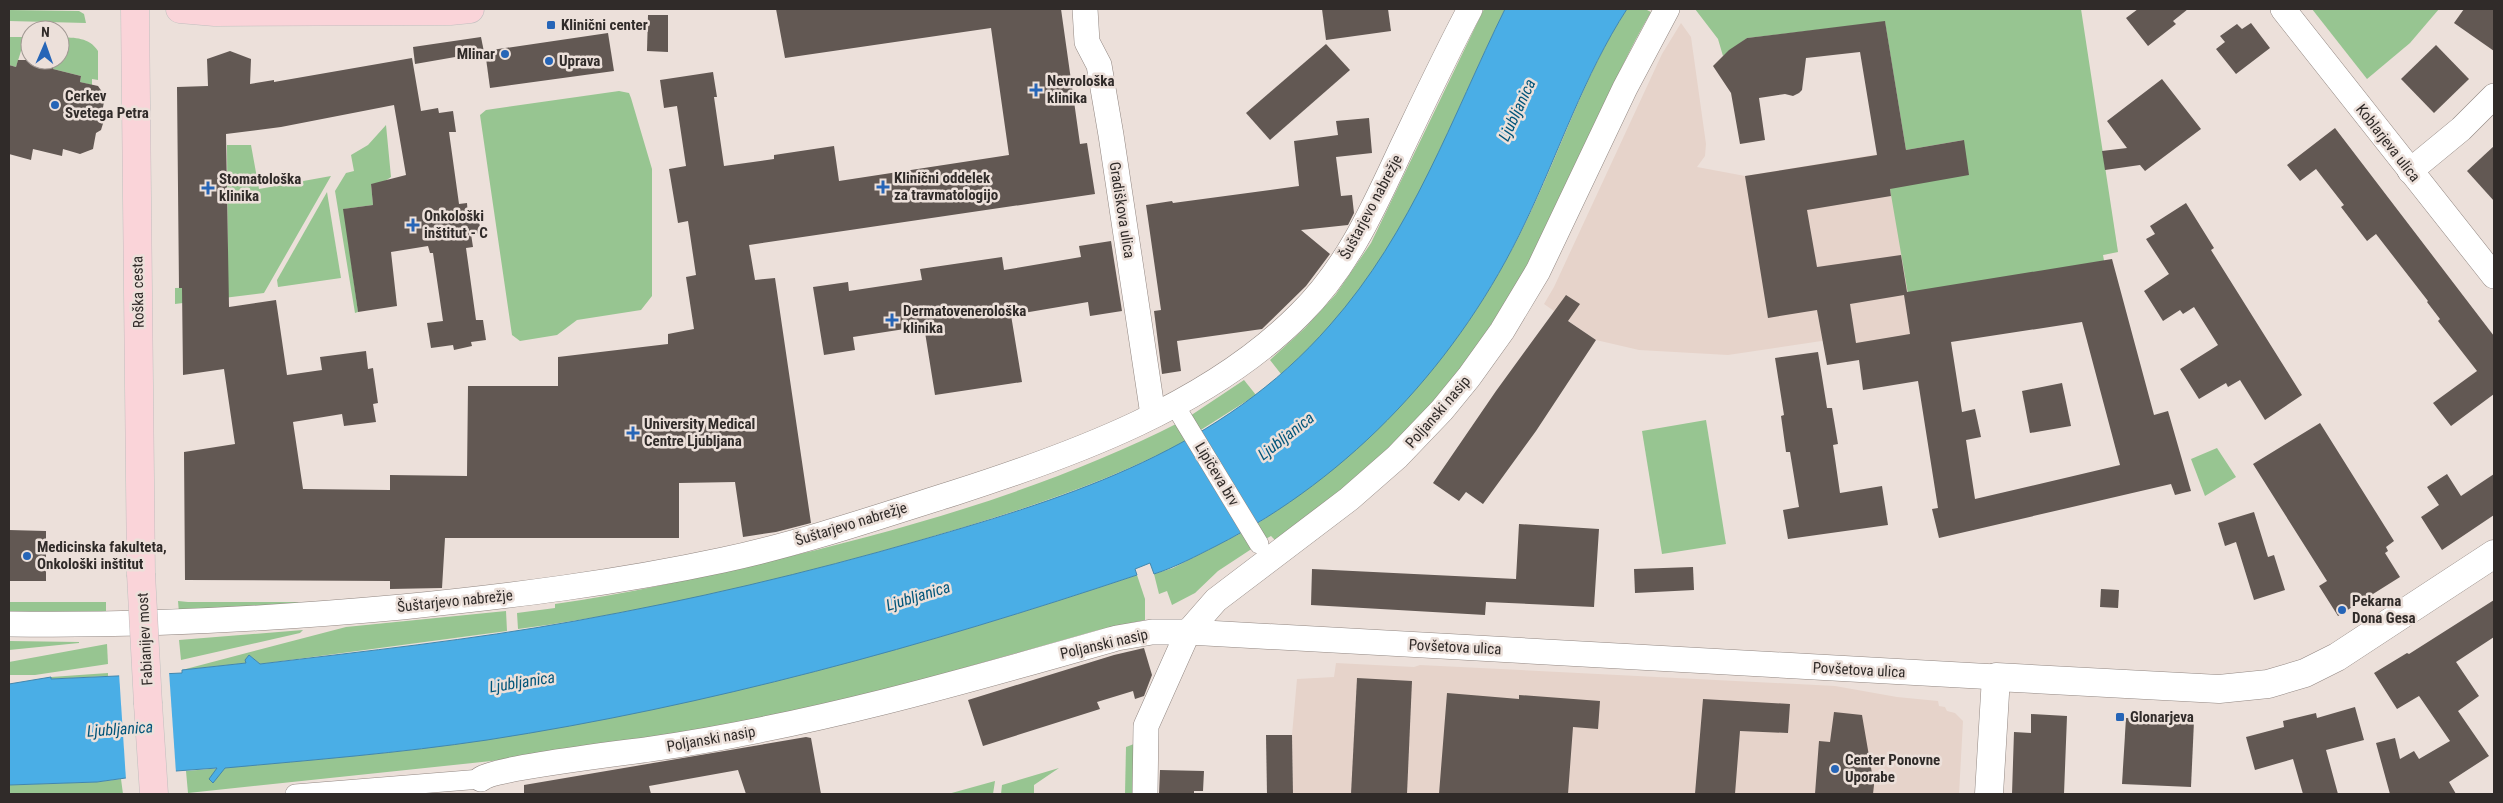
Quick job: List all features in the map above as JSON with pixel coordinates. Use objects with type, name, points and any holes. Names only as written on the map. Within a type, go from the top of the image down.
[{"type":"main road","name":"Roška cesta","points":[[135,9],[141,574]]},
{"type":"main road","points":[[180,9],[215,12],[450,11],[470,9]]},
{"type":"main road","name":"Fabianijev most","points":[[141,574],[154,794]]},
{"type":"street","name":"Gradiškova ulica","points":[[1085,9],[1087,42],[1099,65],[1111,136],[1170,413]]},
{"type":"street","name":"Šuštarjevo nabrežje","points":[[9,624],[111,625],[244,620],[536,593],[613,582],[728,559],[838,530],[1064,456],[1170,413],[1280,332],[1315,299],[1330,280],[1350,252],[1375,205],[1470,9]]},
{"type":"street","name":"Poljanski nasip","points":[[295,794],[481,779],[488,775],[505,772],[713,740],[805,722],[910,696],[1117,638],[1152,632],[1188,632],[1216,600],[1341,506],[1398,457],[1423,432],[1469,377],[1502,331],[1538,271],[1625,88],[1667,9]]},
{"type":"street","name":"Koblarjeva ulica","points":[[2282,9],[2494,276]]},
{"type":"street","points":[[2410,171],[2461,129],[2494,96]]},
{"type":"street","name":"Lipičeva brv","points":[[1170,413],[1259,544]]},
{"type":"street","name":"Povšetova ulica","points":[[1188,632],[2219,689],[2268,684],[2305,673],[2337,657],[2494,554]]},
{"type":"street","points":[[1145,794],[1146,726],[1188,632]]},
{"type":"street","points":[[1989,794],[1996,677]]},
{"type":"shaded area","points":[[1681,23],[1691,37],[1706,144],[1705,156],[1697,167],[1745,176],[1964,140],[2097,125],[2118,252],[2103,255],[2104,261],[1914,359],[1859,360],[1855,336],[1728,355],[1639,350],[1596,340],[1544,304],[1554,287],[1662,54]]},
{"type":"shaded area","points":[[1336,663],[1414,667],[1420,665],[1835,686],[1897,697],[1938,701],[1939,706],[1955,713],[1963,721],[1959,794],[1293,794],[1292,735],[1297,679],[1334,677]]},
{"type":"green space","points":[[1484,9],[1505,9],[1437,156],[1412,205],[1386,251],[1356,296],[1321,337],[1281,374],[1270,360],[1305,328],[1336,294],[1371,243]]},
{"type":"green space","points":[[1627,9],[1645,9],[1651,12],[1608,96],[1544,238],[1492,327],[1450,384],[1404,436],[1380,459],[1342,491],[1276,541],[1271,536],[1262,541],[1254,526],[1339,463],[1376,430],[1411,394],[1443,356],[1472,315],[1500,272],[1525,224],[1585,87]]},
{"type":"green space","points":[[1695,9],[2081,9],[2118,252],[2103,255],[2104,261],[1908,294],[1890,189],[1964,140],[1906,150],[1885,22],[1747,38],[1723,56],[1718,39]]},
{"type":"green space","points":[[2312,9],[2439,9],[2410,43],[2367,79]]},
{"type":"green space","points":[[9,10],[79,11],[84,14],[86,23],[70,23],[70,20],[9,21]]},
{"type":"green space","points":[[9,37],[20,37],[20,54],[16,67],[9,65]]},
{"type":"green space","points":[[70,38],[86,41],[98,51],[98,80],[92,79],[92,85],[80,82],[81,76],[57,70],[70,70]]},
{"type":"green space","points":[[619,91],[629,93],[652,169],[652,296],[641,310],[577,320],[557,335],[520,341],[512,335],[480,115],[486,110]]},
{"type":"green space","points":[[386,125],[391,177],[382,183],[371,184],[373,205],[344,209],[358,312],[355,313],[335,191],[346,173],[354,171],[351,155],[368,145]]},
{"type":"green space","points":[[227,145],[251,145],[259,189],[331,176],[264,293],[175,304],[175,288],[228,287]]},
{"type":"green space","points":[[327,192],[341,278],[278,287],[277,280]]},
{"type":"green space","points":[[1244,380],[1256,395],[1196,433],[1187,418]]},
{"type":"green space","points":[[1706,420],[1726,544],[1662,554],[1642,431]]},
{"type":"green space","points":[[1180,422],[1189,439],[1123,471],[1056,497],[987,520],[868,555],[769,581],[619,613],[518,629],[517,613],[555,608],[555,604],[635,591],[687,580],[819,549],[925,521],[1029,487],[1131,446]]},
{"type":"green space","points":[[2217,448],[2236,477],[2205,496],[2191,459]]},
{"type":"green space","points":[[1245,531],[1256,546],[1218,571],[1195,593],[1172,605],[1167,591],[1159,594],[1154,574],[1173,568]]},
{"type":"green space","points":[[1137,575],[1145,599],[1145,620],[1098,630],[914,682],[805,709],[707,729],[520,758],[188,793],[186,771],[337,758],[450,745],[571,725],[735,691],[816,671],[977,626]]},
{"type":"green space","points":[[178,601],[299,602],[295,605],[179,613]]},
{"type":"green space","points":[[9,602],[106,602],[106,614],[9,614]]},
{"type":"green space","points":[[506,611],[507,631],[260,664],[249,655],[247,663],[182,670],[346,627]]},
{"type":"green space","points":[[303,630],[300,633],[181,660],[179,640]]},
{"type":"green space","points":[[9,641],[79,642],[79,643],[9,650]]},
{"type":"green space","points":[[107,644],[108,664],[35,675],[9,675],[9,662]]},
{"type":"green space","points":[[108,673],[108,676],[51,679],[51,677]]},
{"type":"green space","points":[[1134,744],[1134,794],[1125,794],[1126,747]]},
{"type":"green space","points":[[1059,768],[1034,785],[1034,794],[1001,794],[1002,785]]},
{"type":"green space","points":[[121,779],[123,794],[9,794],[9,785],[97,782]]},
{"type":"green space","points":[[995,781],[993,794],[948,794]]},
{"type":"water","name":"Ljubljanica","points":[[1505,9],[1627,9],[1598,60],[1525,223],[1499,273],[1468,322],[1435,367],[1397,410],[1356,450],[1313,486],[1266,518],[1216,546],[1178,565],[1154,574],[1150,563],[1135,569],[1137,575],[977,626],[734,692],[652,710],[454,745],[225,768],[213,783],[209,779],[217,768],[176,771],[97,782],[9,785],[9,684],[51,677],[51,679],[182,673],[182,670],[246,663],[245,660],[249,655],[260,664],[457,640],[536,628],[662,604],[835,564],[978,523],[1089,485],[1142,462],[1193,436],[1242,405],[1288,368],[1330,325],[1359,289],[1408,213],[1448,133]]},
{"type":"pier","points":[[169,671],[176,773],[126,780],[119,673]]},
{"type":"building","points":[[776,9],[1061,9],[1080,144],[1087,143],[1095,194],[749,245],[755,280],[775,278],[811,523],[776,532],[743,537],[735,482],[679,483],[679,538],[445,538],[442,588],[390,589],[390,581],[185,580],[184,452],[235,444],[224,369],[183,375],[182,288],[179,288],[177,87],[208,86],[207,59],[230,51],[251,59],[250,84],[274,80],[274,82],[412,58],[421,111],[438,108],[439,113],[453,111],[456,132],[449,132],[459,204],[467,203],[468,217],[478,216],[481,233],[471,234],[473,247],[466,248],[476,320],[483,320],[486,340],[471,342],[472,346],[454,350],[453,345],[431,348],[427,323],[443,321],[433,253],[430,253],[428,246],[391,252],[397,306],[358,312],[343,209],[373,205],[371,184],[406,175],[394,105],[281,127],[226,134],[229,307],[276,300],[287,375],[322,370],[320,357],[366,351],[368,369],[373,368],[378,403],[373,404],[376,422],[344,426],[342,414],[293,422],[303,489],[390,490],[390,475],[467,476],[468,386],[558,386],[558,357],[668,344],[668,334],[694,329],[686,277],[696,275],[688,221],[678,223],[669,169],[686,166],[677,106],[664,108],[660,80],[713,72],[717,97],[714,97],[724,166],[774,159],[774,155],[834,146],[839,181],[1009,155],[991,28],[785,58]]},
{"type":"building","points":[[1322,9],[1388,9],[1391,31],[1326,40]]},
{"type":"building","points":[[2138,9],[2188,9],[2173,21],[2176,24],[2148,46],[2126,18]]},
{"type":"building","points":[[2464,9],[2494,9],[2494,51],[2454,23]]},
{"type":"building","points":[[648,15],[668,15],[668,52],[647,51]]},
{"type":"building","points":[[1885,21],[1906,150],[1964,140],[1969,175],[1890,189],[1891,196],[1807,210],[1817,267],[1901,255],[1907,292],[2112,259],[2154,415],[2168,411],[2191,491],[2175,495],[2171,484],[1939,538],[1932,509],[1938,508],[1918,381],[1863,390],[1859,360],[1827,365],[1817,310],[1768,318],[1745,176],[1877,155],[1860,52],[1806,58],[1802,90],[1799,93],[1793,96],[1785,94],[1759,98],[1765,140],[1740,144],[1731,93],[1713,66],[1729,50],[1747,38]],"holes":[[[1904,295],[1910,334],[1856,343],[1850,304]],[[2082,322],[2120,465],[1975,499],[1966,440],[1981,437],[1975,409],[1962,412],[1951,342]]]},
{"type":"building","points":[[2251,23],[2270,48],[2236,74],[2216,49],[2225,42],[2220,36],[2237,24],[2242,29]]},
{"type":"building","name":"Uprava","points":[[608,33],[614,71],[490,88],[485,51]]},
{"type":"building","points":[[481,37],[484,52],[415,64],[413,47]]},
{"type":"building","points":[[1326,44],[1350,70],[1270,140],[1246,113]]},
{"type":"building","points":[[2436,45],[2469,79],[2434,113],[2401,79]]},
{"type":"building","name":"Cerkev Svetega Petra","points":[[18,60],[20,60],[20,70],[57,70],[81,76],[80,82],[98,86],[105,96],[102,113],[105,117],[101,130],[96,133],[93,149],[80,154],[63,149],[62,156],[33,149],[31,160],[9,154],[9,65],[16,67]]},
{"type":"building","points":[[2162,79],[2201,129],[2145,171],[2140,165],[2105,170],[2102,151],[2127,148],[2107,121]]},
{"type":"building","points":[[1369,118],[1372,153],[1336,157],[1341,196],[1352,195],[1354,213],[1348,225],[1301,230],[1330,254],[1306,286],[1262,329],[1177,341],[1181,371],[1162,374],[1154,311],[1161,310],[1146,205],[1299,186],[1294,141],[1338,135],[1336,121]]},
{"type":"building","points":[[2335,128],[2494,336],[2494,394],[2451,426],[2433,403],[2477,371],[2438,321],[2440,319],[2428,301],[2376,234],[2367,241],[2341,207],[2344,205],[2316,169],[2300,181],[2287,165]]},
{"type":"building","points":[[2494,146],[2494,201],[2467,171]]},
{"type":"building","points":[[2186,203],[2214,248],[2211,250],[2302,395],[2265,420],[2240,380],[2228,387],[2226,383],[2199,399],[2180,369],[2218,345],[2194,307],[2183,314],[2180,310],[2163,321],[2144,291],[2169,274],[2146,239],[2155,234],[2150,226]]},
{"type":"building","name":"Dermatovenerološka klinika","points":[[1111,241],[1122,311],[1090,316],[1088,302],[1011,315],[1022,382],[935,395],[924,326],[853,337],[855,350],[824,355],[813,287],[848,282],[849,291],[922,280],[920,269],[1002,257],[1004,270],[1081,257],[1079,246]]},
{"type":"building","points":[[1566,295],[1580,304],[1568,321],[1596,340],[1536,431],[1483,504],[1466,492],[1459,501],[1433,483],[1496,391]]},
{"type":"building","points":[[1818,352],[1827,408],[1832,408],[1838,444],[1833,445],[1840,493],[1882,486],[1888,525],[1788,539],[1783,510],[1799,507],[1790,452],[1786,452],[1781,416],[1784,415],[1775,358]]},
{"type":"building","points":[[2062,383],[2071,426],[2030,433],[2022,391]]},
{"type":"building","points":[[2320,423],[2394,541],[2386,547],[2388,551],[2385,553],[2400,577],[2338,616],[2319,586],[2327,581],[2253,464]]},
{"type":"building","points":[[2447,474],[2461,496],[2494,474],[2494,515],[2442,550],[2421,517],[2439,505],[2427,487]]},
{"type":"building","points":[[2254,512],[2268,557],[2274,555],[2285,590],[2254,600],[2236,542],[2225,546],[2218,523]]},
{"type":"building","points":[[1519,524],[1599,529],[1594,607],[1486,602],[1485,615],[1311,605],[1312,569],[1516,579]]},
{"type":"building","name":"Medicinska fakulteta, Onkološki inštitut","points":[[9,530],[46,531],[46,581],[9,581]]},
{"type":"building","points":[[1693,567],[1694,590],[1635,593],[1634,569]]},
{"type":"building","points":[[2101,589],[2119,590],[2118,608],[2100,607]]},
{"type":"building","points":[[2494,600],[2494,637],[2456,662],[2479,696],[2458,711],[2489,756],[2449,782],[2456,794],[2390,794],[2376,743],[2395,738],[2400,759],[2414,751],[2419,759],[2450,741],[2419,696],[2397,709],[2374,673],[2407,653],[2409,654]]},
{"type":"building","points":[[1144,648],[1152,675],[1144,696],[1135,699],[1133,691],[1097,702],[1100,709],[983,746],[968,700],[1114,655]]},
{"type":"building","points":[[1357,678],[1412,681],[1407,794],[1351,794]]},
{"type":"building","points":[[1447,693],[1519,699],[1519,695],[1600,701],[1598,729],[1573,727],[1568,794],[1439,794]]},
{"type":"building","points":[[1703,699],[1790,704],[1788,733],[1740,731],[1735,794],[1695,794]]},
{"type":"building","points":[[2355,707],[2364,740],[2326,750],[2338,794],[2303,794],[2293,759],[2255,770],[2246,737],[2284,727],[2283,721],[2316,713],[2317,718]]},
{"type":"building","points":[[1834,712],[1862,715],[1874,785],[1873,794],[1815,794],[1819,741],[1830,742]]},
{"type":"building","points":[[2031,714],[2067,716],[2064,794],[2012,794],[2014,732],[2031,733]]},
{"type":"building","points":[[2126,718],[2194,721],[2191,787],[2122,784]]},
{"type":"building","points":[[1266,735],[1292,735],[1293,794],[1267,794]]},
{"type":"building","points":[[806,737],[811,738],[821,794],[746,794],[738,770],[649,786],[651,794],[524,794],[524,785]]},
{"type":"building","points":[[1160,770],[1204,771],[1203,791],[1194,791],[1194,794],[1159,794]]},
{"type":"place","name":"Klinični center","points":[[551,25]]},
{"type":"place","name":"Mlinar","points":[[505,54]]},
{"type":"place","name":"Uprava","points":[[549,61]]},
{"type":"place","name":"Nevrološka klinika","points":[[1036,90]]},
{"type":"place","name":"Cerkev Svetega Petra","points":[[55,105]]},
{"type":"place","name":"Klinični oddelek za travmatologijo","points":[[883,187]]},
{"type":"place","name":"Stomatološka klinika","points":[[208,188]]},
{"type":"place","name":"Onkološki inštitut - C","points":[[413,225]]},
{"type":"place","name":"Dermatovenerološka klinika","points":[[892,320]]},
{"type":"place","name":"University Medical Centre Ljubljana","points":[[633,433]]},
{"type":"place","name":"Medicinska fakulteta, Onkološki inštitut","points":[[27,556]]},
{"type":"place","name":"Pekarna Dona Gesa","points":[[2342,610]]},
{"type":"place","name":"Glonarjeva","points":[[2120,717]]},
{"type":"place","name":"Center Ponovne Uporabe","points":[[1835,769]]}]
